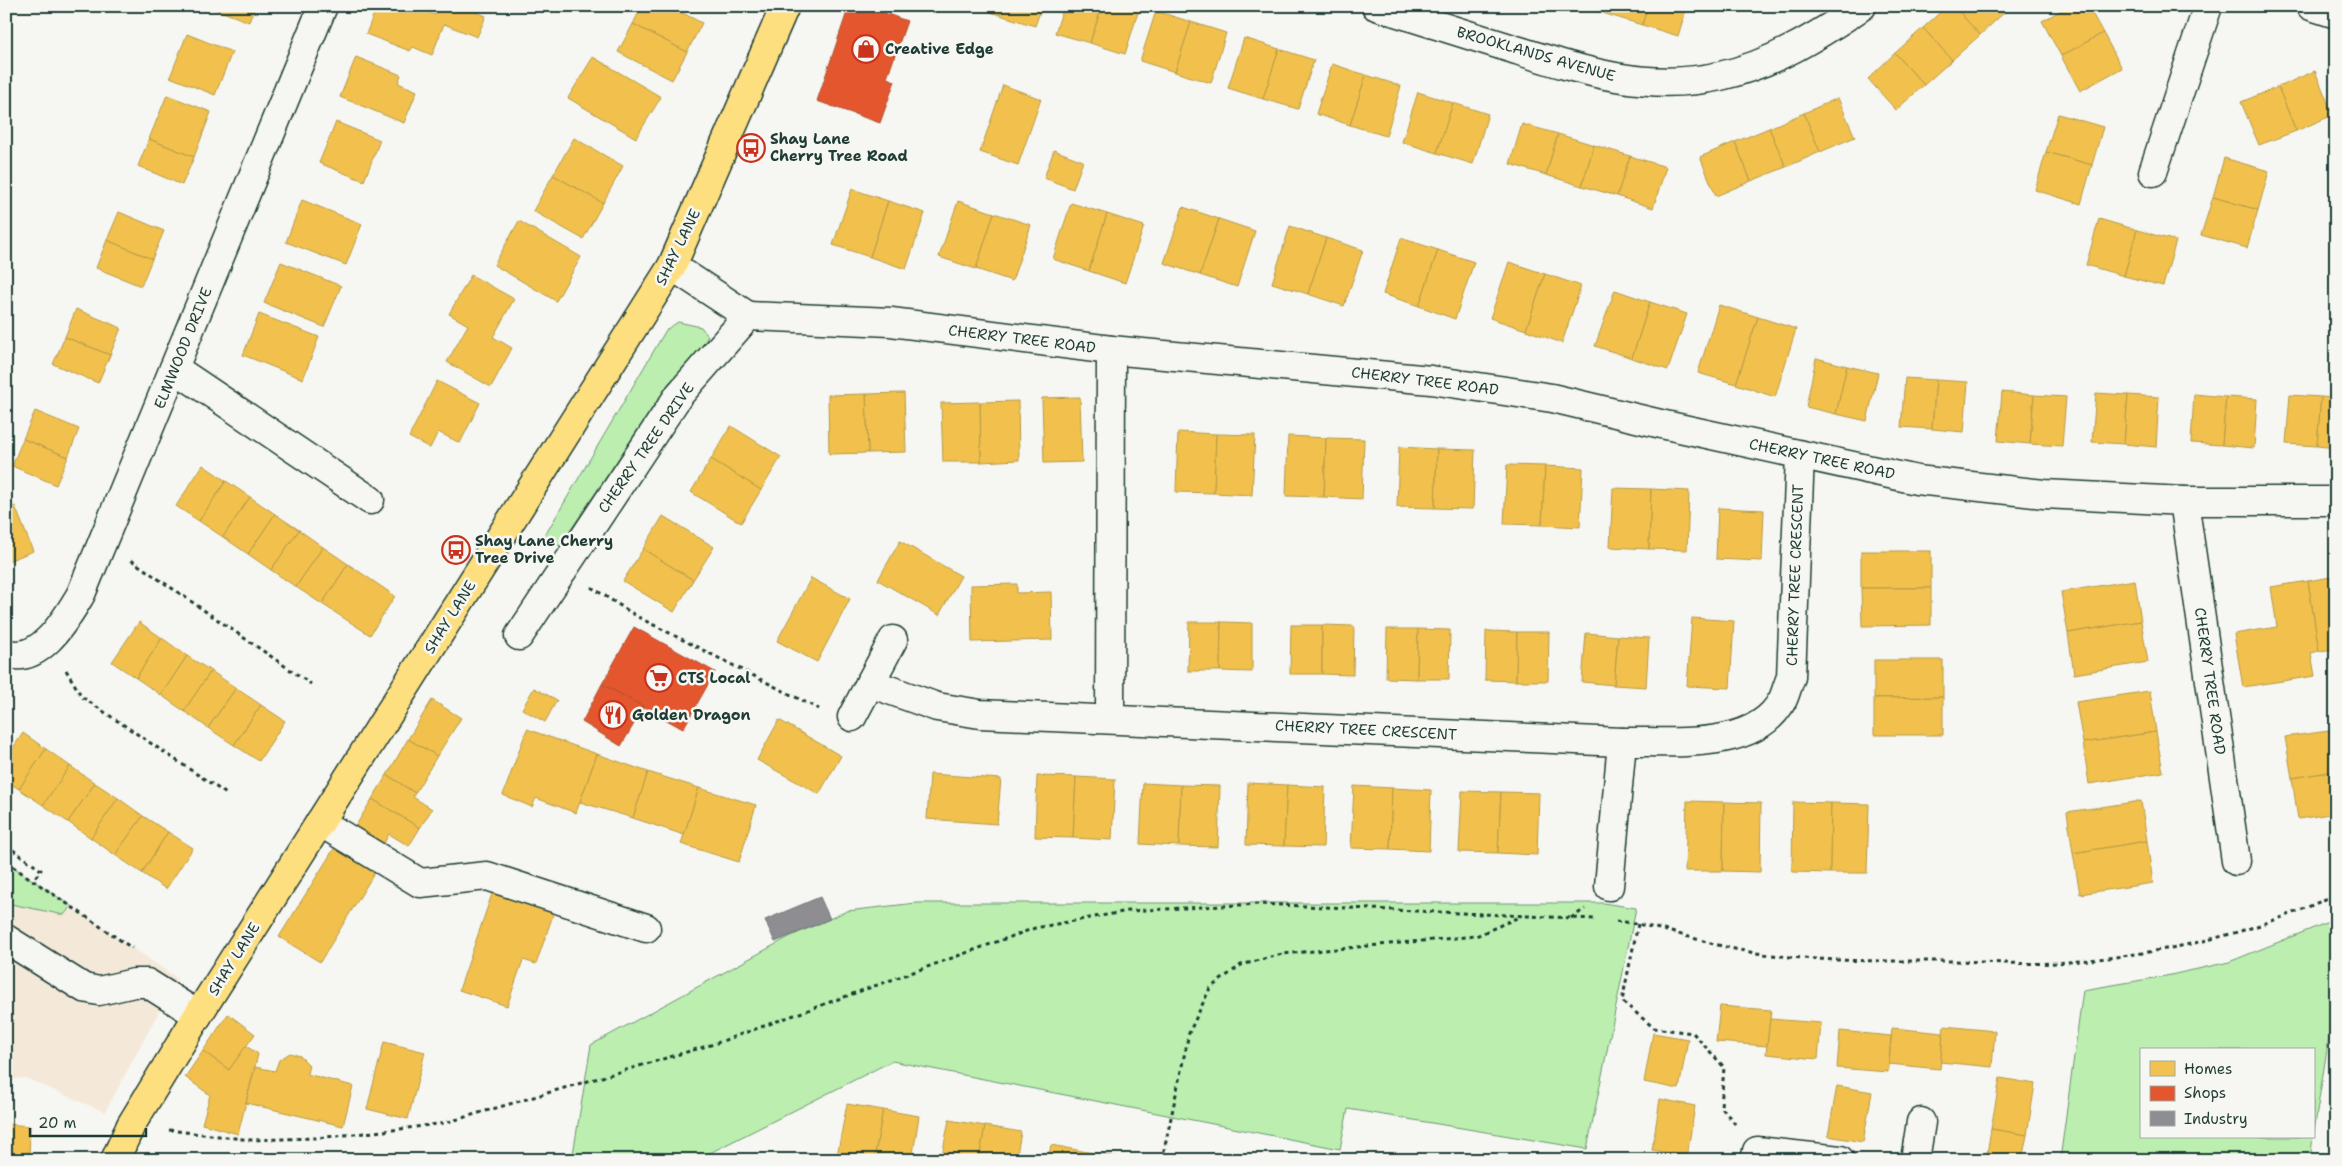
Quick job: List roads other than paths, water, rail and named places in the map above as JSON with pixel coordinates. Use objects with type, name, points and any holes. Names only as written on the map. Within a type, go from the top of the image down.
[{"type":"main road","name":"SHAY LANE","points":[[115,1160],[131,1125],[198,1015],[672,266],[786,6]]},
{"type":"street","name":"ELMWOOD DRIVE","points":[[7,661],[49,640],[61,627],[81,594],[322,6]]},
{"type":"street","name":"BROOKLANDS AVENUE","points":[[1376,6],[1617,79],[1667,83],[1720,76],[1770,60],[1814,38],[1862,6]]},
{"type":"street","points":[[2153,172],[2208,6]]},
{"type":"street","points":[[2312,6],[2336,14]]},
{"type":"street","points":[[672,266],[748,316]]},
{"type":"street","name":"CHERRY TREE ROAD","points":[[748,316],[890,322],[1111,350],[1431,380],[1552,398],[1917,480],[2044,494],[2184,501],[2336,501]]},
{"type":"street","name":"CHERRY TREE DRIVE","points":[[519,636],[680,394],[748,316]]},
{"type":"street","points":[[1110,718],[1111,350]]},
{"type":"street","points":[[174,368],[370,500]]},
{"type":"street","name":"CHERRY TREE CRESCENT","points":[[870,683],[937,707],[980,714],[1110,718],[1622,742],[1716,740],[1742,734],[1766,719],[1782,700],[1791,677],[1800,455]]},
{"type":"street","name":"CHERRY TREE ROAD","points":[[2184,501],[2236,861]]},
{"type":"street","points":[[852,716],[893,640]]},
{"type":"street","points":[[1609,886],[1622,742]]},
{"type":"street","points":[[320,822],[420,883],[487,876],[646,928]]},
{"type":"street","points":[[6,939],[84,988],[99,992],[134,983],[147,983],[198,1015]]},
{"type":"street","points":[[1916,1160],[1920,1122]]},
{"type":"street","points":[[1756,1156],[1840,1160]]},
{"type":"place","name":"Creative Edge","points":[[866,49]]},
{"type":"place","name":"Shay Lane Cherry Tree Road","points":[[751,148]]},
{"type":"place","name":"Shay Lane Cherry Tree Drive","points":[[456,550]]},
{"type":"place","name":"CTS Local","points":[[659,678]]},
{"type":"place","name":"Golden Dragon","points":[[613,715]]}]
